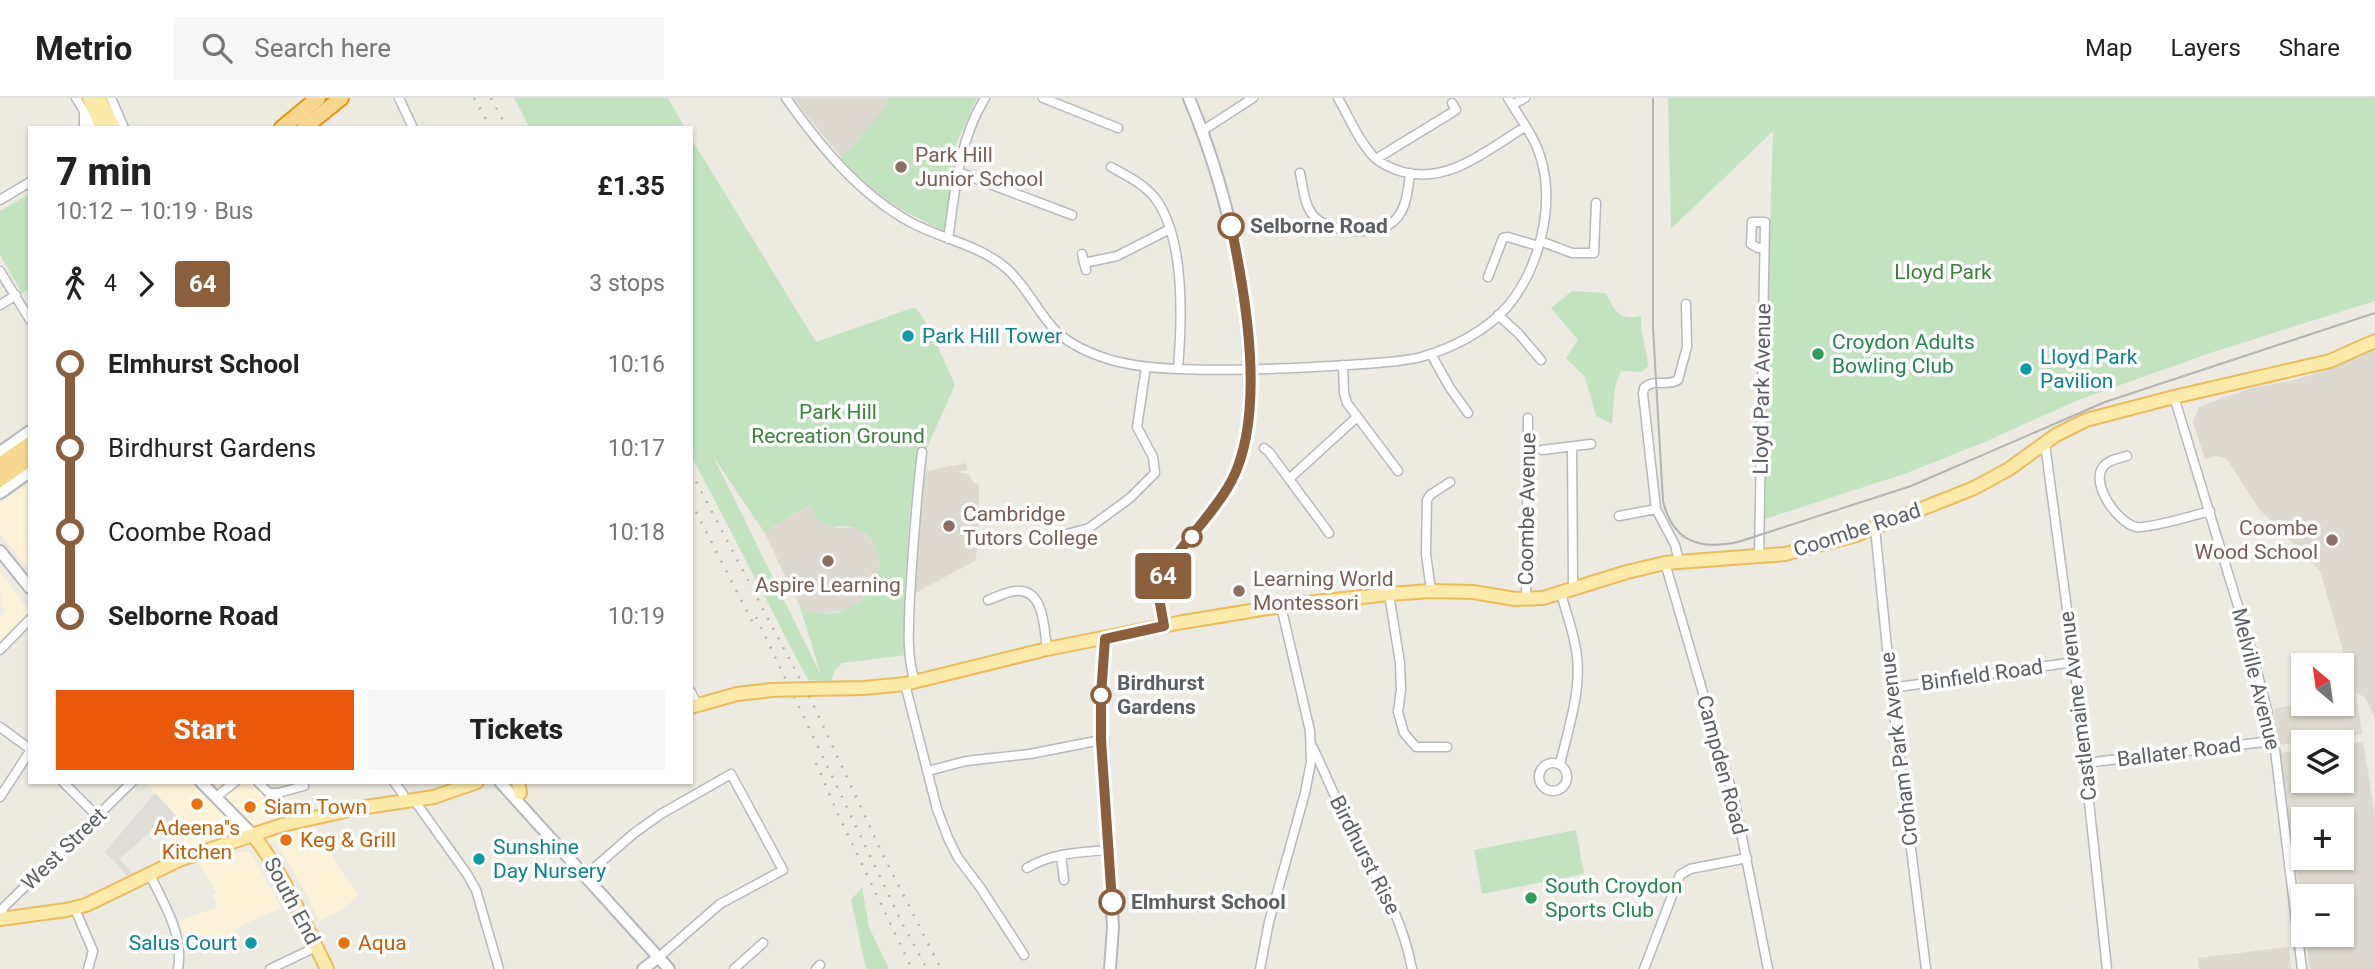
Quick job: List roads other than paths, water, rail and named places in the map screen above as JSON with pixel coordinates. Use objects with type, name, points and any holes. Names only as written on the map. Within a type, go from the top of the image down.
[{"type":"highway","points":[[284,126],[317,98]]},
{"type":"highway","points":[[308,125],[341,98]]},
{"type":"highway","points":[[0,465],[28,445]]},
{"type":"highway","points":[[0,479],[28,459]]},
{"type":"main road","points":[[89,98],[101,126]]},
{"type":"main road","points":[[99,98],[113,126]]},
{"type":"main road","points":[[1164,626],[1158,592],[1160,580],[1210,514],[1231,481],[1247,431],[1249,369],[1245,307],[1238,258],[1222,191],[1189,98]]},
{"type":"main road","name":"Coombe Road","points":[[694,706],[737,694],[772,690],[864,688],[910,683],[1047,649],[1282,606],[1431,591],[1543,598],[1665,563],[1759,557],[1807,549],[1875,528],[1974,488],[2086,420],[2330,361],[2375,341]]},
{"type":"main road","points":[[0,452],[28,432]]},
{"type":"main road","points":[[0,493],[28,472]]},
{"type":"main road","points":[[0,551],[28,586]]},
{"type":"main road","points":[[1105,639],[1101,740],[1113,935],[1110,969]]},
{"type":"main road","points":[[203,784],[253,835]]},
{"type":"main road","points":[[1,918],[75,908],[108,896],[179,860],[282,825],[452,792],[472,784]]},
{"type":"main road","points":[[502,784],[669,969]]},
{"type":"main road","points":[[517,786],[533,817]]},
{"type":"main road","name":"South End","points":[[253,835],[292,896],[327,969]]},
{"type":"main road","points":[[643,969],[659,957]]},
{"type":"street","points":[[76,98],[93,126]]},
{"type":"street","points":[[111,98],[123,126]]},
{"type":"street","points":[[317,98],[323,101],[329,98]]},
{"type":"street","points":[[308,125],[320,107],[317,98]]},
{"type":"street","points":[[399,98],[412,126]]},
{"type":"street","points":[[786,98],[860,187],[909,222],[986,254],[1006,269],[1029,293],[1053,327],[1072,343],[1103,358],[1146,367],[1249,369],[1407,360],[1431,354],[1465,340],[1498,315],[1517,292],[1539,244],[1546,208],[1545,182],[1538,150],[1510,101],[1525,98]]},
{"type":"street","points":[[948,239],[963,145],[977,110],[985,98]]},
{"type":"street","points":[[1043,98],[1118,128]]},
{"type":"street","points":[[1202,131],[1253,98]]},
{"type":"street","points":[[1338,98],[1364,144],[1376,159],[1390,168],[1422,176],[1440,174],[1460,167],[1525,127]]},
{"type":"street","points":[[1376,159],[1456,110],[1452,103]]},
{"type":"street","points":[[83,113],[84,126]]},
{"type":"street","points":[[1111,167],[1143,185],[1156,200],[1170,229],[1179,277],[1182,320],[1178,368]]},
{"type":"street","points":[[958,172],[1072,215]]},
{"type":"street","points":[[1300,173],[1307,203],[1312,214],[1322,224],[1337,230],[1358,231],[1383,228],[1395,222],[1404,207],[1410,173]]},
{"type":"street","points":[[0,200],[28,183]]},
{"type":"street","points":[[1489,277],[1503,237],[1572,253],[1594,253],[1596,203]]},
{"type":"street","name":"Lloyd Park Avenue","points":[[1759,557],[1765,222],[1752,222],[1751,244],[1764,248]]},
{"type":"street","points":[[1084,262],[1117,256],[1170,229]]},
{"type":"street","points":[[0,271],[28,316]]},
{"type":"street","points":[[0,305],[16,295]]},
{"type":"street","points":[[1679,561],[1675,545],[1656,509],[1643,391],[1650,383],[1672,384],[1678,380],[1687,348],[1686,303]]},
{"type":"street","points":[[1498,315],[1541,360]]},
{"type":"street","points":[[1431,354],[1468,413]]},
{"type":"street","points":[[1343,365],[1345,398],[1398,471]]},
{"type":"street","points":[[1056,537],[1089,528],[1130,498],[1155,473],[1153,457],[1138,427],[1146,367]]},
{"type":"street","name":"Melville Avenue","points":[[2174,397],[2250,645],[2273,741],[2302,969]]},
{"type":"street","points":[[1289,479],[1357,417]]},
{"type":"street","name":"Coombe Avenue","points":[[1526,599],[1528,418]]},
{"type":"street","points":[[1542,450],[1591,444]]},
{"type":"street","name":"Castlemaine Avenue","points":[[2045,444],[2074,662],[2107,969]]},
{"type":"street","points":[[1572,447],[1575,590]]},
{"type":"street","points":[[1264,448],[1329,533]]},
{"type":"street","points":[[922,452],[914,519],[909,620],[910,683],[937,809],[951,845],[1024,955]]},
{"type":"street","points":[[2127,456],[2111,461],[2101,470],[2103,502],[2124,522],[2140,528],[2210,511]]},
{"type":"street","points":[[1431,591],[1426,555],[1427,499],[1450,482]]},
{"type":"street","points":[[1619,516],[1656,509]]},
{"type":"street","name":"Croham Park Avenue","points":[[1875,528],[1891,688],[1926,969]]},
{"type":"street","name":"Campden Road","points":[[1665,563],[1728,776],[1768,969]]},
{"type":"street","points":[[988,600],[1017,591],[1027,592],[1034,597],[1040,607],[1047,649]]},
{"type":"street","points":[[1389,594],[1400,663],[1401,690],[1398,712],[1404,733],[1416,747],[1447,747]]},
{"type":"street","points":[[1560,764],[1572,710],[1578,664],[1561,594]]},
{"type":"street","points":[[1261,969],[1269,922],[1308,784],[1311,744],[1282,606]]},
{"type":"street","points":[[0,650],[28,621]]},
{"type":"street","name":"Binfield Road","points":[[1891,688],[2074,662]]},
{"type":"street","points":[[0,727],[28,748]]},
{"type":"street","points":[[928,771],[966,761],[1030,754],[1101,740]]},
{"type":"street","name":"Ballater Road","points":[[2085,763],[2273,741]]},
{"type":"street","name":"Birdhurst Rise","points":[[1311,744],[1347,822],[1392,903],[1405,937],[1412,969]]},
{"type":"street","points":[[0,797],[28,753]]},
{"type":"street","points":[[585,876],[660,814],[732,774],[783,870],[720,904],[659,957]]},
{"type":"street","points":[[65,784],[97,816]]},
{"type":"street","name":"West Street","points":[[1,918],[4,907],[130,784]]},
{"type":"street","points":[[216,797],[232,784]]},
{"type":"street","points":[[260,784],[269,793],[304,786]]},
{"type":"street","points":[[395,784],[402,794],[417,804],[476,890],[499,969]]},
{"type":"street","points":[[1027,868],[1044,859],[1061,855],[1108,850]]},
{"type":"street","points":[[1061,855],[1063,880]]},
{"type":"street","points":[[1644,969],[1676,881],[1683,873],[1690,869],[1747,859]]},
{"type":"street","points":[[150,875],[178,938],[178,969]]},
{"type":"street","points":[[75,908],[93,951],[89,969]]},
{"type":"street","points":[[734,969],[763,943]]},
{"type":"street","points":[[270,969],[316,947]]},
{"type":"tram line","points":[[1653,98],[1653,328],[1663,501],[1673,526],[1690,540],[1700,543],[1711,545],[1738,542],[1911,486],[2105,402],[2375,313]]},
{"type":"railway","points":[[474,98],[490,126]]},
{"type":"railway","points":[[491,98],[506,126]]},
{"type":"railway","points":[[693,476],[813,704],[882,853],[941,969]]},
{"type":"railway","points":[[693,506],[755,627]]},
{"type":"railway","points":[[756,617],[903,925],[927,969]]},
{"type":"railway","points":[[816,763],[912,969]]},
{"type":"place","name":"Park Hill Junior School","points":[[901,167]]},
{"type":"place","name":"Selborne Road","points":[[1231,226]]},
{"type":"place","name":"Park Hill Tower","points":[[908,336]]},
{"type":"place","name":"Croydon Adults Bowling Club","points":[[1818,354]]},
{"type":"place","name":"Lloyd Park Pavilion","points":[[2026,369]]},
{"type":"place","name":"Cambridge Tutors College","points":[[949,526]]},
{"type":"place","name":"Coombe Wood School","points":[[2332,540]]},
{"type":"place","name":"Aspire Learning","points":[[828,561]]},
{"type":"place","name":"Learning World Montessori","points":[[1239,591]]},
{"type":"place","name":"Birdhurst Gardens","points":[[1101,695]]},
{"type":"place","name":"Adeena''s Kitchen","points":[[197,804]]},
{"type":"place","name":"Siam Town","points":[[250,807]]},
{"type":"place","name":"Keg & Grill","points":[[286,840]]},
{"type":"place","name":"Sunshine Day Nursery","points":[[479,859]]},
{"type":"place","name":"South Croydon Sports Club","points":[[1531,898]]},
{"type":"place","name":"Elmhurst School","points":[[1112,902]]},
{"type":"place","name":"Salus Court","points":[[251,943]]},
{"type":"place","name":"Aqua","points":[[344,943]]},
{"type":"park label","name":"Lloyd Park","points":[[1943,272]]},
{"type":"park label","name":"Park Hill Recreation Ground","points":[[838,424]]}]
